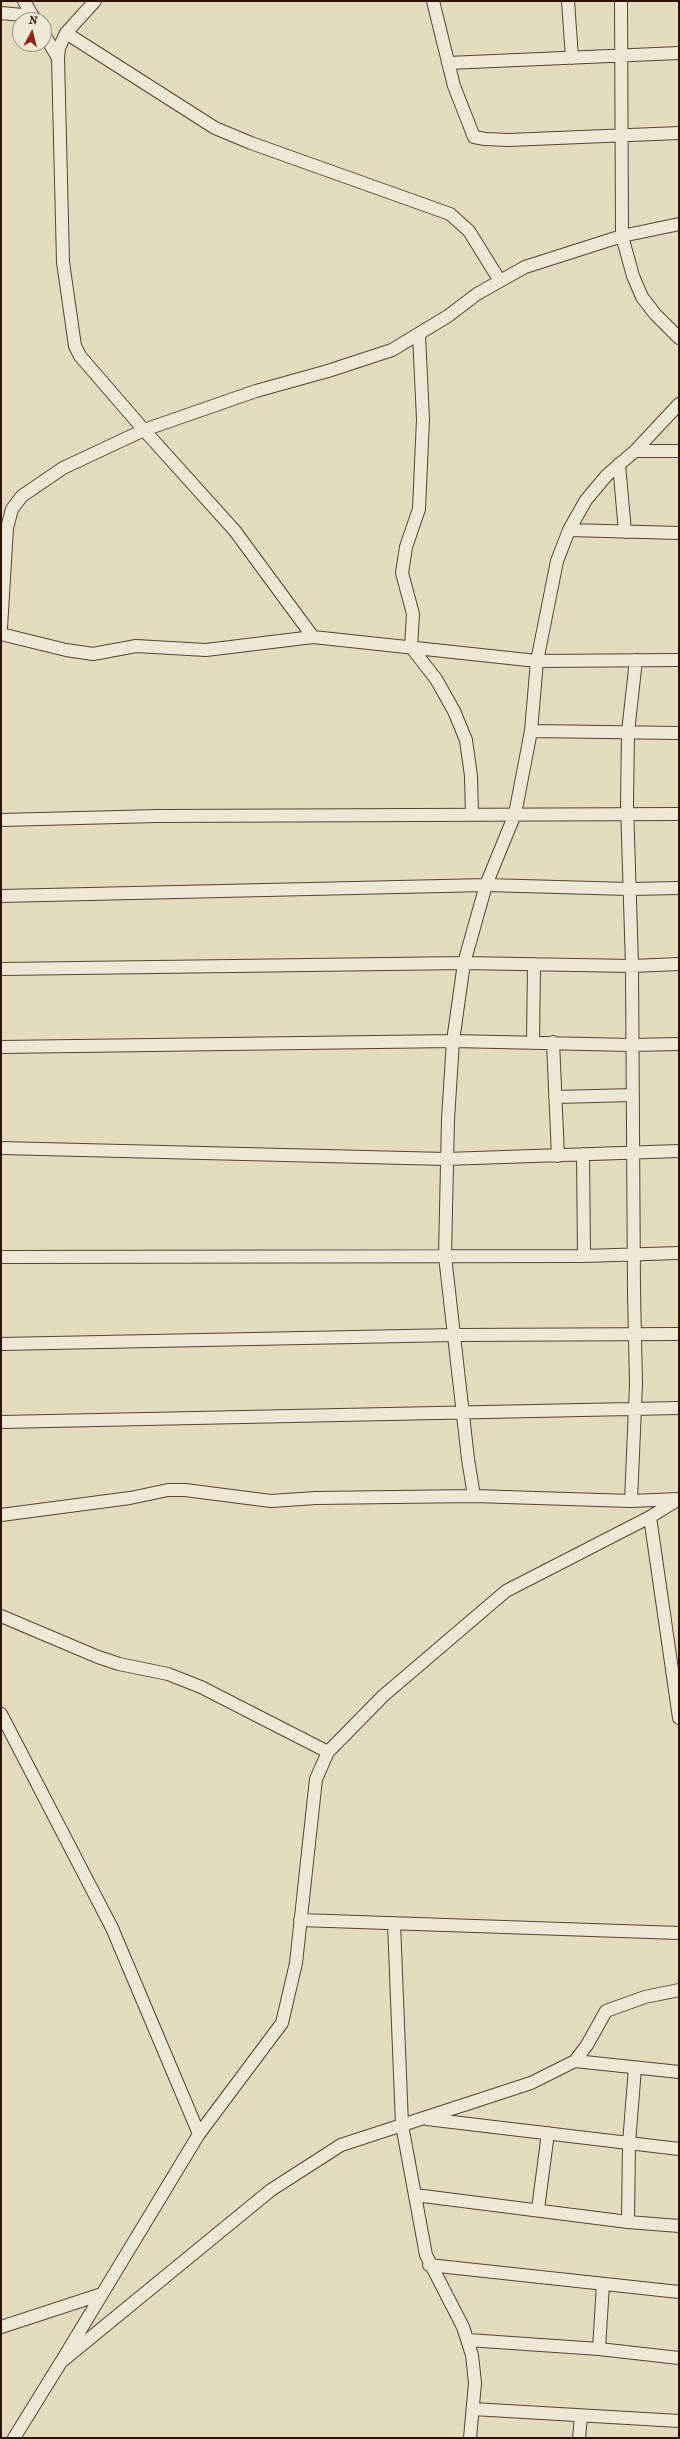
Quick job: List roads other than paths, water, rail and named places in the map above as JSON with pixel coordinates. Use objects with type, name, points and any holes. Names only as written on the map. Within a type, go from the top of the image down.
[{"type":"street","points":[[24,1],[30,12]]},
{"type":"street","points":[[95,1],[66,34],[59,48],[58,58],[62,262],[76,346],[80,356],[144,430],[235,530],[313,637]]},
{"type":"street","points":[[432,1],[456,92],[474,137],[508,140],[621,134],[679,133]]},
{"type":"street","points":[[568,1],[572,58]]},
{"type":"street","points":[[621,1],[622,236],[633,276],[642,297],[655,314],[679,338]]},
{"type":"street","points":[[1,13],[12,15]]},
{"type":"street","points":[[66,34],[215,128],[251,143],[450,214],[469,231],[500,281]]},
{"type":"street","points":[[52,48],[58,58]]},
{"type":"street","points":[[448,63],[679,53]]},
{"type":"street","points":[[1,628],[7,528],[12,509],[22,496],[63,468],[144,430],[256,392],[392,350],[419,335],[500,281],[525,267],[549,258],[622,236],[679,224]]},
{"type":"street","points":[[419,335],[423,419],[419,509],[406,547],[402,573],[413,614],[411,647],[436,679],[454,711],[466,740],[471,776],[472,814]]},
{"type":"street","points":[[474,1496],[445,1256],[446,1159],[454,1041],[464,962],[486,885],[515,814],[531,731],[537,662],[557,561],[569,530],[586,500],[619,464],[635,451],[679,404]]},
{"type":"street","points":[[635,451],[679,452]]},
{"type":"street","points":[[619,464],[625,532]]},
{"type":"street","points":[[569,530],[679,533]]},
{"type":"street","points":[[1,634],[66,650],[93,654],[136,646],[206,650],[313,637],[537,662],[679,660]]},
{"type":"street","points":[[631,1501],[636,1409],[636,1335],[631,1045],[632,966],[627,815],[628,732],[636,660]]},
{"type":"street","points":[[531,731],[679,733]]},
{"type":"street","points":[[1,820],[158,816],[679,814]]},
{"type":"street","points":[[1,896],[486,885],[629,889],[679,888]]},
{"type":"street","points":[[1,969],[464,962],[632,966],[679,964]]},
{"type":"street","points":[[533,1042],[534,964]]},
{"type":"street","points":[[1,1047],[454,1041],[552,1042],[631,1045],[679,1044]]},
{"type":"street","points":[[552,1042],[558,1156]]},
{"type":"street","points":[[555,1096],[632,1095]]},
{"type":"street","points":[[1,1148],[446,1159],[679,1152]]},
{"type":"street","points":[[584,1154],[584,1256]]},
{"type":"street","points":[[1,1257],[584,1256],[679,1253]]},
{"type":"street","points":[[1,1344],[455,1335],[679,1334]]},
{"type":"street","points":[[1,1422],[463,1411],[679,1408]]},
{"type":"street","points":[[1,1515],[130,1498],[168,1490],[185,1490],[271,1501],[316,1498],[474,1496],[631,1501],[679,1499]]},
{"type":"street","points":[[14,2438],[199,2134],[282,2023],[296,1963],[316,1779],[328,1752],[383,1696],[506,1592],[650,1517],[679,1499]]},
{"type":"street","points":[[650,1517],[679,1718]]},
{"type":"street","points":[[1,1616],[98,1657],[119,1664],[168,1674],[201,1687],[328,1752]]},
{"type":"street","points":[[1,1714],[112,1928],[199,2134]]},
{"type":"street","points":[[300,1920],[679,1933]]},
{"type":"street","points":[[394,1923],[402,2125],[414,2195],[429,2265],[468,2340],[475,2382],[470,2438]]},
{"type":"street","points":[[61,2362],[271,2190],[341,2145],[531,2083],[575,2061],[587,2046],[606,2011],[645,1997],[679,1990]]},
{"type":"street","points":[[575,2061],[679,2072]]},
{"type":"street","points":[[628,2222],[629,2143],[635,2068]]},
{"type":"street","points":[[424,2118],[679,2149]]},
{"type":"street","points":[[538,2209],[548,2134]]},
{"type":"street","points":[[414,2195],[538,2209],[628,2222],[679,2226]]},
{"type":"street","points":[[429,2265],[679,2292]]},
{"type":"street","points":[[599,2348],[603,2284]]},
{"type":"street","points":[[1,2327],[102,2294]]},
{"type":"street","points":[[468,2340],[599,2348],[679,2358]]},
{"type":"street","points":[[473,2410],[679,2421]]},
{"type":"street","points":[[579,2438],[582,2416]]}]
